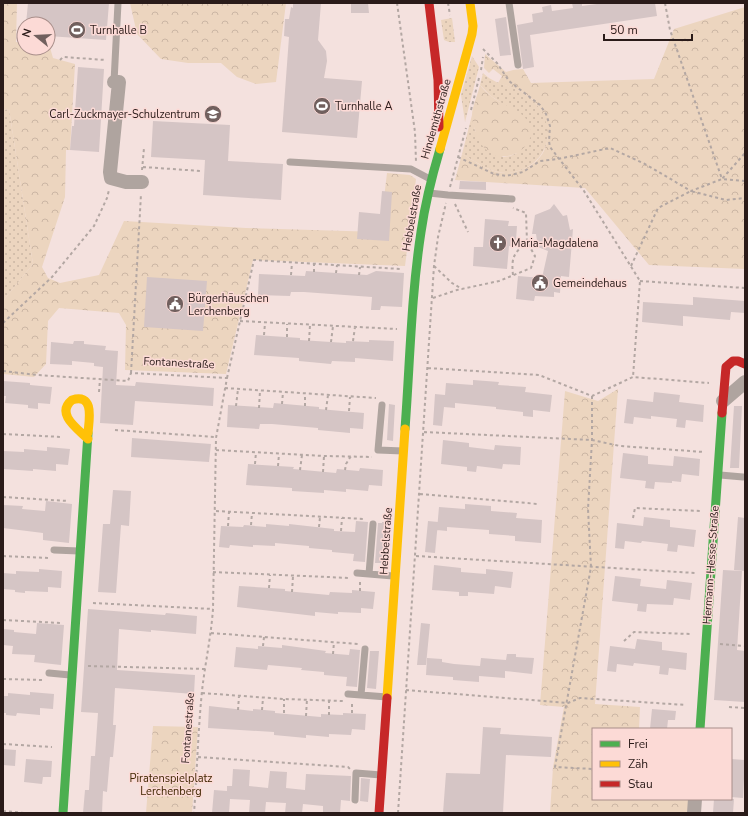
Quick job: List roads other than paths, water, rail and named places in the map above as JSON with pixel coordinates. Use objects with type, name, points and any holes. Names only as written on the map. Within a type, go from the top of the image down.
[{"type":"street","name":"Hindemithstraße","points":[[429,3],[439,44],[439,132],[434,171]]},
{"type":"street","name":"Hindemithstraße","points":[[434,171],[470,43],[473,26],[470,3]]},
{"type":"street","points":[[458,48],[470,43]]},
{"type":"street","points":[[114,82],[118,82],[110,172],[111,178],[126,182],[142,182]]},
{"type":"street","name":"Hebbelstraße","points":[[379,813],[416,270],[421,231],[434,171]]},
{"type":"street","name":"Hermann-Hesse-Straße","points":[[700,728],[725,371],[728,364],[733,361],[745,364]]},
{"type":"street","points":[[723,401],[745,382]]},
{"type":"street","points":[[63,813],[88,439]]},
{"type":"street","points":[[694,813],[695,800]]},
{"type":"lane","points":[[114,82],[118,3]]},
{"type":"lane","points":[[509,3],[518,65]]},
{"type":"lane","points":[[290,162],[411,169],[431,180]]},
{"type":"lane","points":[[429,193],[450,196],[512,198]]},
{"type":"lane","points":[[382,402],[378,450],[403,451]]},
{"type":"lane","points":[[717,475],[743,477]]},
{"type":"lane","points":[[369,574],[373,524]]},
{"type":"lane","points":[[54,550],[81,551]]},
{"type":"lane","points":[[357,573],[395,576]]},
{"type":"lane","points":[[361,695],[365,647]]},
{"type":"lane","points":[[49,677],[73,670]]},
{"type":"lane","points":[[348,694],[387,697]]},
{"type":"lane","points":[[355,800],[356,773],[381,775]]},
{"type":"place","name":"Turnhalle B","points":[[77,30]]},
{"type":"place","name":"Turnhalle A","points":[[322,106]]},
{"type":"place","name":"Carl-Zuckmayer-Schulzentrum","points":[[213,114]]},
{"type":"place","name":"Maria-Magdalena","points":[[498,243]]},
{"type":"place","name":"Gemeindehaus","points":[[540,283]]},
{"type":"place","name":"Bürgerhäuschen Lerchenberg","points":[[175,304]]},
{"type":"park label","name":"Piratenspielplatz Lerchenberg","points":[[171,784]]}]
